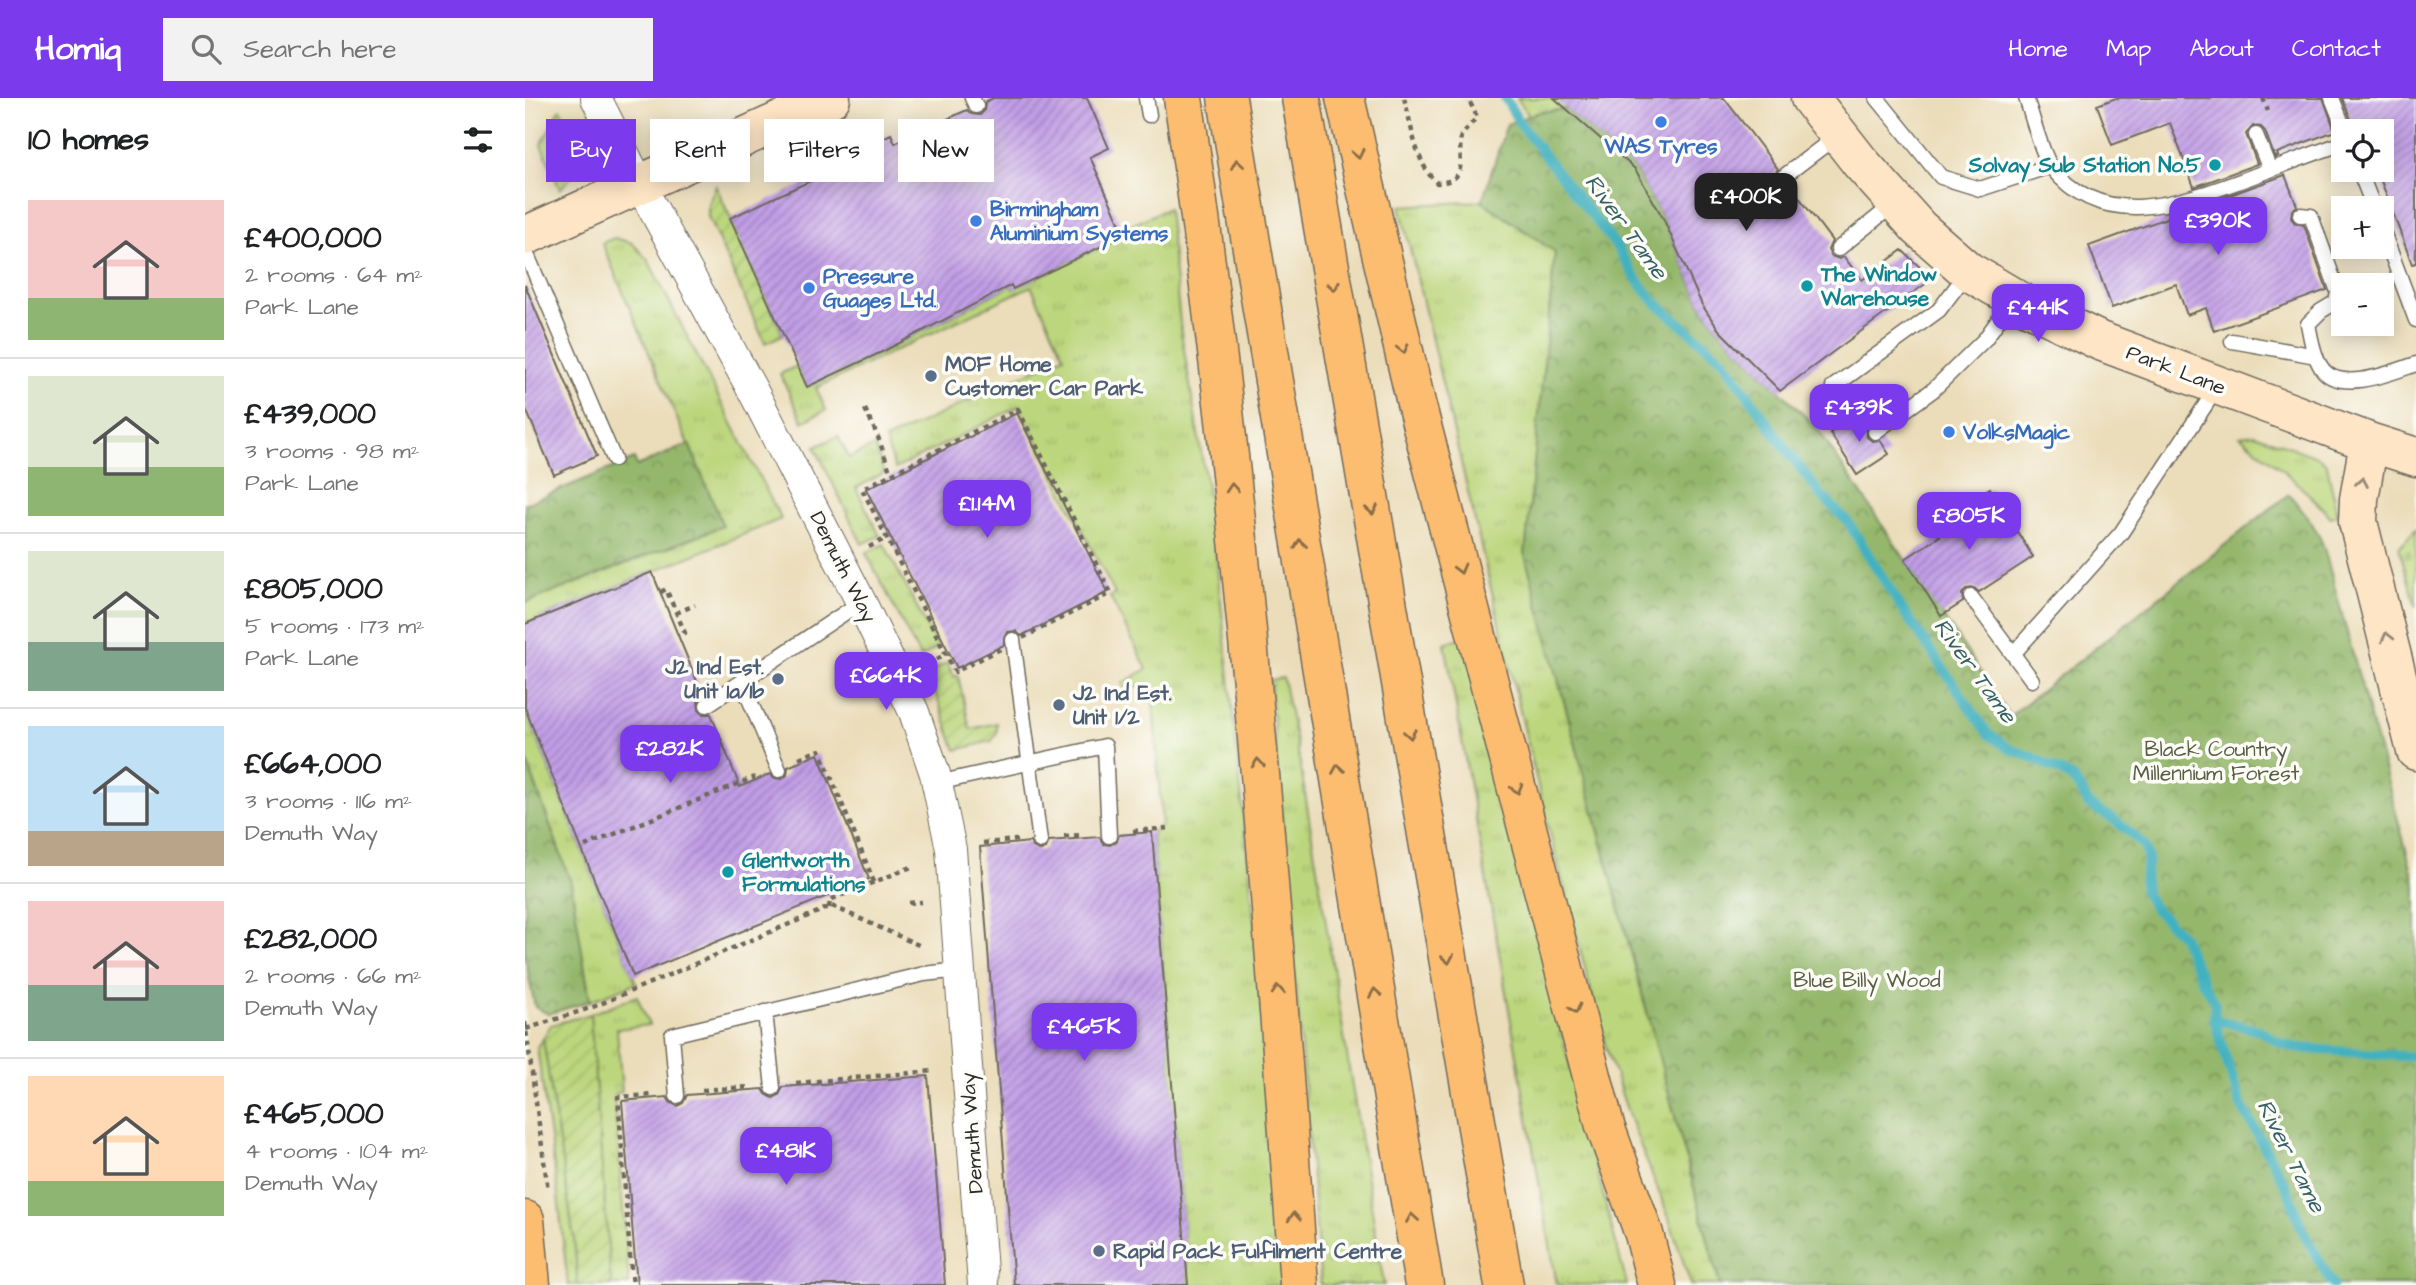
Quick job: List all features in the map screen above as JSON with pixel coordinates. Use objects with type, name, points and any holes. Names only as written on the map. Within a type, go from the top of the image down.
[{"type":"main road","points":[[525,236],[831,98]]},
{"type":"main road","points":[[1183,98],[1204,237],[1224,412],[1271,902],[1299,1285]]},
{"type":"main road","points":[[1227,98],[1424,1285]]},
{"type":"main road","points":[[1301,98],[1504,1285]]},
{"type":"main road","points":[[1345,98],[1416,403],[1605,1126],[1644,1234],[1657,1285]]},
{"type":"main road","name":"Park Lane","points":[[1810,98],[1919,228],[1968,271],[2014,298],[2100,341],[2369,442],[2416,457]]},
{"type":"main road","points":[[2369,442],[2359,499],[2358,522],[2416,751]]},
{"type":"main road","points":[[525,1220],[531,1285]]},
{"type":"street","name":"Demuth Way","points":[[596,98],[639,183],[753,391],[914,712],[937,783],[951,849],[983,1285]]},
{"type":"lane","points":[[1146,98],[1149,115]]},
{"type":"lane","points":[[1877,98],[1941,177],[1980,189],[2050,166]]},
{"type":"lane","points":[[2026,98],[2050,166],[2076,191],[2112,206],[2149,208],[2190,199],[2331,147]]},
{"type":"lane","points":[[2332,98],[2340,119]]},
{"type":"lane","points":[[1783,177],[1838,134]]},
{"type":"lane","points":[[2256,135],[2270,170]]},
{"type":"lane","points":[[1838,249],[1896,202]]},
{"type":"lane","points":[[2300,215],[2311,216],[2338,292],[2336,302],[2321,311],[2308,324],[2322,370],[2333,377],[2358,381],[2416,364]]},
{"type":"lane","points":[[525,250],[567,365],[614,458]]},
{"type":"lane","points":[[2393,259],[2416,320]]},
{"type":"lane","points":[[1833,387],[1938,310],[1968,271]]},
{"type":"lane","points":[[1875,432],[1933,390],[1985,338],[2014,298]]},
{"type":"lane","points":[[2232,341],[2316,356]]},
{"type":"lane","points":[[2013,654],[2121,533],[2218,386]]},
{"type":"lane","points":[[1971,597],[2032,680]]},
{"type":"lane","points":[[707,705],[861,602]]},
{"type":"lane","points":[[1013,641],[1040,840]]},
{"type":"lane","points":[[742,682],[778,769]]},
{"type":"lane","points":[[937,783],[1105,746],[1109,834]]},
{"type":"lane","points":[[677,1094],[671,1035],[924,974],[960,970]]},
{"type":"lane","points":[[765,1012],[773,1086]]},
{"type":"path","points":[[1405,98],[1422,163],[1428,175],[1437,183],[1449,182],[1461,168],[1461,136],[1477,117],[1468,98]]},
{"type":"path","points":[[865,409],[891,474]]},
{"type":"path","points":[[1018,409],[1111,593],[955,672],[948,653],[862,489],[891,474],[1018,409]]},
{"type":"path","points":[[861,551],[887,538]]},
{"type":"path","points":[[661,592],[666,589],[685,633],[678,635]]},
{"type":"path","points":[[676,613],[695,605]]},
{"type":"path","points":[[920,668],[948,653]]},
{"type":"path","points":[[585,846],[820,750],[874,882]]},
{"type":"path","points":[[975,844],[1170,828]]},
{"type":"path","points":[[829,908],[830,900],[914,866]]},
{"type":"path","points":[[526,1029],[593,1007],[832,906],[931,950]]},
{"type":"path","points":[[525,1022],[548,1190]]},
{"type":"path","points":[[631,1269],[618,1097],[940,1071]]},
{"type":"path","points":[[632,1276],[633,1285]]},
{"type":"green space","points":[[1517,98],[1559,98],[1567,109],[1529,116]]},
{"type":"green space","points":[[560,109],[566,119],[555,119]]},
{"type":"green space","points":[[1567,109],[1635,169],[1663,218],[1702,306],[1719,330],[1817,428],[2010,716],[2289,494],[2309,520],[2324,548],[2416,886],[2416,1285],[1720,1285],[1525,555],[1555,252],[1482,201],[1507,124],[1540,112]]},
{"type":"green space","points":[[546,136],[546,157],[541,145]]},
{"type":"green space","points":[[557,182],[567,182],[560,189]]},
{"type":"green space","points":[[716,186],[783,335],[765,343],[708,217],[708,204]]},
{"type":"green space","points":[[1482,201],[1555,252],[1525,555],[1720,1285],[1691,1285],[1605,1044],[1543,807],[1400,206]]},
{"type":"green space","points":[[1168,208],[1181,332],[1211,511],[1232,705],[1257,948],[1284,1285],[1188,1285],[1152,832],[1162,825],[1152,686],[1124,688],[1123,683],[1147,669],[1110,597],[1115,594],[1019,406],[895,469],[885,440],[1064,356],[1031,286],[816,388],[826,410],[803,422],[780,374],[797,366],[807,386],[814,384],[1011,285],[1013,289],[1125,235],[1123,229]]},
{"type":"green space","points":[[614,238],[632,243],[648,260],[781,519],[525,624],[525,603],[723,526],[602,243]]},
{"type":"green space","points":[[2255,434],[2320,458],[2327,465],[2337,515],[2330,517],[2298,484],[2240,436]]},
{"type":"green space","points":[[838,436],[849,458],[875,446],[884,473],[856,488],[880,536],[862,544],[815,447]]},
{"type":"green space","points":[[689,444],[723,526],[525,603],[525,504],[634,459],[637,466]]},
{"type":"green space","points":[[2416,529],[2416,607],[2399,547]]},
{"type":"green space","points":[[884,544],[938,648],[920,657],[866,553]]},
{"type":"green space","points":[[1463,637],[1627,1285],[1557,1285],[1445,643]]},
{"type":"green space","points":[[947,663],[954,677],[958,675],[970,729],[997,723],[997,732],[992,741],[956,750],[928,673]]},
{"type":"green space","points":[[1283,678],[1300,762],[1384,1285],[1321,1285],[1270,680]]},
{"type":"green space","points":[[525,708],[636,983],[590,1001],[571,883],[525,756]]},
{"type":"green space","points":[[525,756],[571,883],[590,1001],[548,1014],[535,1007],[525,958]]},
{"type":"green space","points":[[637,996],[649,1025],[617,1029],[622,1092],[614,1094],[629,1285],[611,1285],[590,1014]]},
{"type":"green space","points":[[590,1014],[611,1285],[578,1285],[574,1238],[543,1038],[551,1025]]},
{"type":"green space","points":[[543,1038],[574,1238],[578,1285],[568,1285],[537,1047]]},
{"type":"building","name":"Birmingham Aluminium Systems","points":[[993,98],[1087,98],[1109,148],[1090,157],[1125,235],[1013,289],[1011,285],[886,350],[807,387],[730,218],[808,182],[884,182],[884,137],[891,134],[895,143],[898,142],[898,182],[994,182],[994,119],[947,119],[967,110],[971,114],[980,115],[984,111],[985,102]]},
{"type":"building","points":[[1554,98],[1724,98],[1778,169],[1774,174],[1775,182],[1780,186],[1789,184],[1832,241],[1828,250],[1831,256],[1839,259],[1844,257],[1862,280],[1902,250],[1932,279],[1780,391],[1719,330],[1702,305],[1663,218],[1635,169]]},
{"type":"building","points":[[2116,98],[2323,98],[2331,120],[2331,133],[2277,153],[2275,158],[2265,131],[2261,127],[2253,126],[2246,134],[2257,164],[2194,187],[2170,123],[2112,145],[2097,105]]},
{"type":"building","points":[[2342,98],[2416,98],[2416,263],[2412,264],[2394,216],[2394,196],[2387,196],[2381,182],[2394,182],[2394,119],[2351,119]]},
{"type":"building","points":[[2285,175],[2297,206],[2292,210],[2291,218],[2295,223],[2304,225],[2327,290],[2214,331],[2206,308],[2187,315],[2176,284],[2112,308],[2089,246]]},
{"type":"building","points":[[525,285],[597,456],[554,475],[525,407]]},
{"type":"building","points":[[1862,412],[1870,424],[1866,429],[1867,437],[1872,441],[1880,440],[1889,454],[1857,475],[1830,433]]},
{"type":"building","points":[[1017,413],[1108,592],[1021,636],[1016,631],[1008,632],[1004,637],[1004,645],[957,668],[866,489]]},
{"type":"building","points":[[1990,488],[2033,557],[1979,592],[1974,588],[1966,589],[1962,594],[1963,602],[1941,616],[1905,559],[1940,536],[1933,525]]},
{"type":"building","points":[[652,572],[703,696],[698,701],[699,710],[703,714],[711,714],[740,787],[770,774],[774,778],[782,779],[787,775],[788,767],[818,754],[869,879],[633,976],[525,708],[525,624]]},
{"type":"building","points":[[1152,832],[1188,1285],[1014,1285],[980,847],[1030,842],[1041,851],[1049,841],[1099,837],[1104,844],[1110,845],[1117,841],[1119,835]]},
{"type":"building","points":[[928,1076],[945,1285],[637,1285],[622,1101],[667,1097],[677,1106],[683,1103],[687,1095],[763,1089],[773,1098],[779,1095],[783,1087]]},
{"type":"waterway","name":"River Tame","points":[[1505,98],[1522,127],[1617,247],[1634,276],[1654,301],[1724,361],[1820,494],[1848,522],[1902,609],[1988,734],[2010,749],[2071,777],[2088,804],[2116,821],[2144,845],[2148,859],[2145,893],[2154,908],[2182,936],[2215,1003],[2214,1019],[2240,1103],[2287,1188],[2302,1230],[2333,1285]]},
{"type":"waterway","points":[[2214,1019],[2261,1031],[2282,1044],[2298,1048],[2416,1057]]},
{"type":"place","name":"WAS Tyres","points":[[1661,122]]},
{"type":"place","name":"Solvay Sub Station No.5","points":[[2215,165]]},
{"type":"place","name":"Birmingham Aluminium Systems","points":[[976,221]]},
{"type":"place","name":"The Window Warehouse","points":[[1807,286]]},
{"type":"place","name":"Pressure Guages Ltd.","points":[[809,288]]},
{"type":"place","name":"MOF Home Customer Car Park","points":[[931,376]]},
{"type":"place","name":"VolksMagic","points":[[1949,432]]},
{"type":"place","name":"J2 Ind Est. Unit 1a/1b","points":[[778,679]]},
{"type":"place","name":"J2 Ind Est. Unit 1/2","points":[[1059,705]]},
{"type":"place","name":"Glentworth Formulations","points":[[728,872]]},
{"type":"place","name":"Rapid Pack Fulfilment Centre","points":[[1099,1251]]},
{"type":"park label","name":"Black Country Millennium Forest","points":[[2216,761]]},
{"type":"park label","name":"Blue Billy Wood","points":[[1867,980]]}]
